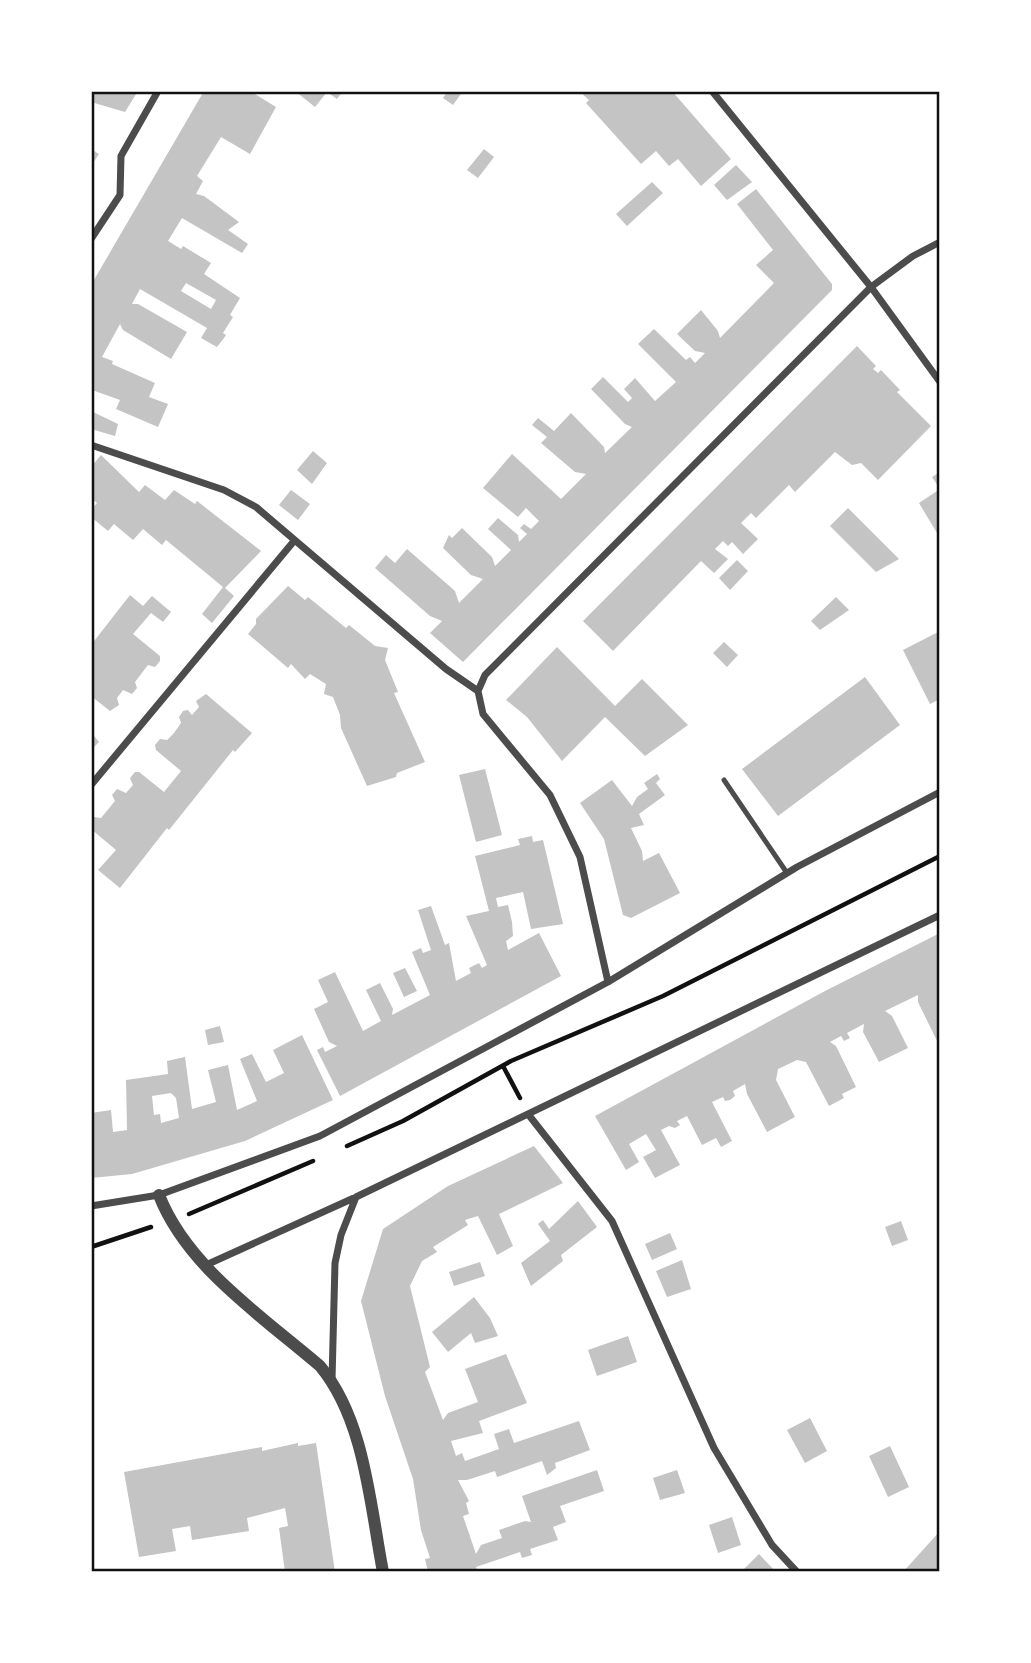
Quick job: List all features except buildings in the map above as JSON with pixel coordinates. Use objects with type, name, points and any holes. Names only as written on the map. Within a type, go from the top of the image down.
[{"type":"street","points":[[91,239],[120,195],[121,156],[158,91]]},
{"type":"street","points":[[712,91],[870,287],[940,382]]},
{"type":"street","points":[[608,982],[580,857],[550,795],[484,714],[478,691],[485,675],[870,287],[914,256],[940,242]]},
{"type":"street","points":[[91,445],[224,490],[256,507],[446,669],[478,691]]},
{"type":"street","points":[[91,785],[294,541]]},
{"type":"street","points":[[91,1206],[159,1195],[320,1136],[608,982],[787,873],[940,792]]},
{"type":"street","points":[[206,1265],[356,1197],[940,915]]},
{"type":"street","points":[[528,1114],[611,1221],[714,1448],[772,1545],[797,1572]]},
{"type":"street","points":[[159,1195],[169,1222],[206,1265],[320,1366],[332,1380],[356,1442],[383,1572]]},
{"type":"street","points":[[332,1380],[335,1264],[341,1235],[356,1197]]},
{"type":"lane","points":[[724,780],[787,873]]},
{"type":"path","points":[[344,1147],[403,1121],[503,1066],[663,996],[940,856]]},
{"type":"path","points":[[503,1066],[528,1114]]},
{"type":"path","points":[[91,1247],[169,1222],[320,1158]]}]
